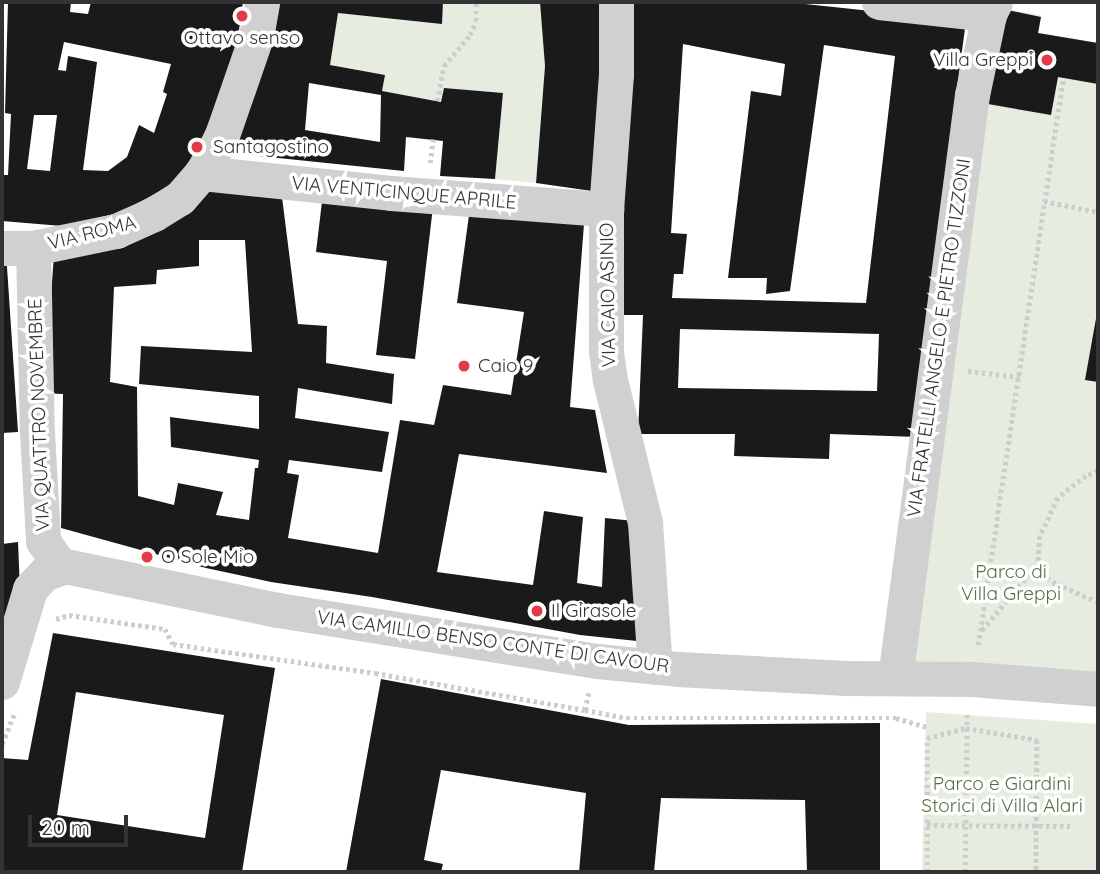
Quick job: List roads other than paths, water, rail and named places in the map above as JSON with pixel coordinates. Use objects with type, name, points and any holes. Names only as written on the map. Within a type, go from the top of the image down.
[{"type":"street","name":"VIA ROMA","points":[[18,248],[93,237],[135,224],[180,198],[202,173],[221,138],[256,37],[262,2]]},
{"type":"street","name":"VIA CAIO ASINIO","points":[[616,2],[616,74],[606,209],[607,352],[610,380],[645,522],[655,667]]},
{"type":"street","points":[[879,2],[992,8]]},
{"type":"street","name":"VIA FRATELLI ANGELO E PIETRO TIZZONI","points":[[895,678],[972,95],[992,8]]},
{"type":"street","name":"VIA VENTICINQUE APRILE","points":[[202,173],[391,192],[606,209]]},
{"type":"street","name":"VIA QUATTRO NOVEMBRE","points":[[18,248],[37,432],[43,541],[61,567]]},
{"type":"street","name":"VIA CAMILLO BENSO CONTE DI CAVOUR","points":[[61,567],[75,566],[200,596],[394,629],[655,667],[846,678],[972,679],[1098,689]]},
{"type":"street","points":[[10,693],[30,589],[41,577],[61,567]]},
{"type":"place","name":"Ottavo senso","points":[[242,16]]},
{"type":"place","name":"Villa Greppi","points":[[1047,60]]},
{"type":"place","name":"Santagostino","points":[[197,147]]},
{"type":"place","name":"Caio 9","points":[[464,366]]},
{"type":"place","name":"O Sole Mio","points":[[147,557]]},
{"type":"place","name":"Il Girasole","points":[[537,611]]},
{"type":"park label","name":"Parco di Villa Greppi","points":[[1011,583]]},
{"type":"park label","name":"Parco e Giardini Storici di Villa Alari","points":[[1002,795]]}]
